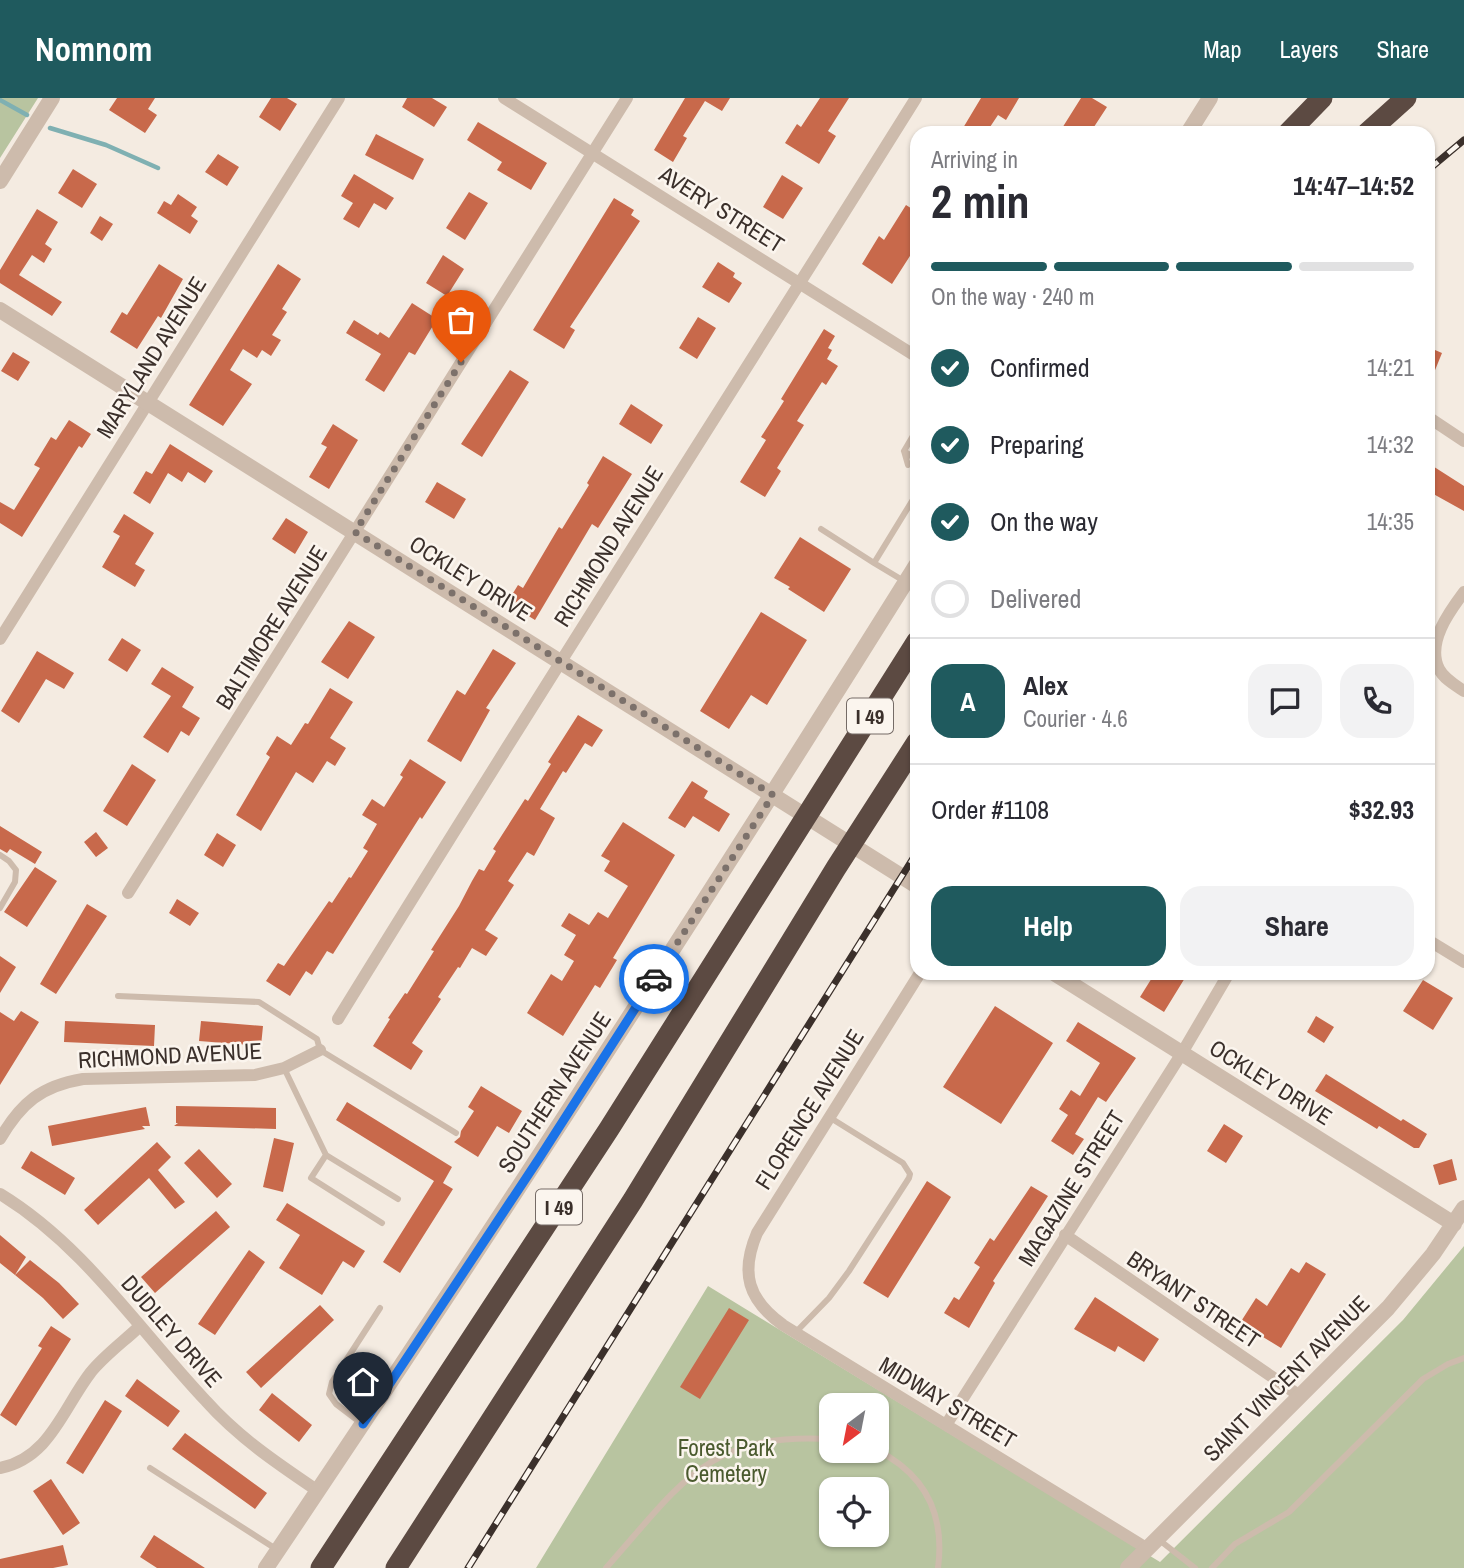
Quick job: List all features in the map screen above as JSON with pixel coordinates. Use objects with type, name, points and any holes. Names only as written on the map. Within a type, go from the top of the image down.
[{"type":"highway","points":[[1295,126],[1322,98]]},
{"type":"highway","points":[[1375,126],[1406,98]]},
{"type":"highway","name":"I 49","points":[[321,1568],[585,1167],[910,652]]},
{"type":"highway","name":"I 49","points":[[396,1568],[626,1212],[836,868],[910,753]]},
{"type":"street","points":[[0,181],[52,98]]},
{"type":"street","name":"MARYLAND AVENUE","points":[[0,639],[339,98]]},
{"type":"street","name":"AVERY STREET","points":[[504,98],[910,353]]},
{"type":"street","name":"BALTIMORE AVENUE","points":[[128,893],[628,98]]},
{"type":"street","name":"RICHMOND AVENUE","points":[[338,1019],[560,661],[801,284],[916,98]]},
{"type":"street","points":[[1192,126],[1210,98]]},
{"type":"street","name":"OCKLEY DRIVE","points":[[0,310],[910,882]]},
{"type":"street","points":[[1435,421],[1464,440]]},
{"type":"street","name":"SOUTHERN AVENUE","points":[[266,1568],[540,1157],[773,795],[910,575]]},
{"type":"street","points":[[1464,592],[1455,604],[1436,643],[1439,669],[1447,680],[1464,691]]},
{"type":"street","points":[[1435,944],[1464,962]]},
{"type":"street","name":"FLORENCE AVENUE","points":[[748,1272],[749,1253],[757,1233],[916,980]]},
{"type":"street","name":"OCKLEY DRIVE","points":[[1066,980],[1459,1227]]},
{"type":"street","name":"MAGAZINE STREET","points":[[946,1425],[1182,1053],[1225,980]]},
{"type":"street","name":"RICHMOND AVENUE","points":[[0,1139],[11,1120],[26,1103],[44,1090],[65,1082],[83,1079],[255,1075],[284,1068],[320,1050]]},
{"type":"street","name":"DUDLEY DRIVE","points":[[0,1194],[69,1246],[208,1404],[232,1427],[257,1449],[318,1491]]},
{"type":"street","name":"SAINT VINCENT AVENUE","points":[[1128,1568],[1393,1302],[1459,1227],[1464,1208]]},
{"type":"street","name":"BRYANT STREET","points":[[1065,1235],[1300,1396]]},
{"type":"street","name":"MIDWAY STREET","points":[[748,1272],[758,1303],[773,1318],[795,1333],[946,1425],[1153,1544]]},
{"type":"street","points":[[0,1468],[23,1461],[42,1446],[94,1369],[139,1327]]},
{"type":"lane","points":[[908,465],[904,451],[910,441]]},
{"type":"lane","points":[[904,451],[910,455]]},
{"type":"lane","points":[[874,563],[910,505]]},
{"type":"lane","points":[[821,529],[906,582]]},
{"type":"lane","points":[[0,855],[16,870],[15,882],[0,908]]},
{"type":"lane","points":[[118,996],[259,1002],[317,1039],[320,1050],[456,1133]]},
{"type":"lane","points":[[284,1068],[326,1155],[398,1199]]},
{"type":"lane","points":[[795,1333],[829,1298],[849,1271],[909,1178],[908,1169],[903,1163],[829,1117]]},
{"type":"lane","points":[[326,1155],[311,1178],[382,1223]]},
{"type":"lane","points":[[363,1424],[335,1404],[329,1394],[332,1382],[380,1308]]},
{"type":"lane","points":[[1212,1568],[1235,1544],[1289,1512],[1423,1379],[1464,1358]]},
{"type":"lane","points":[[606,1568],[679,1486],[709,1462],[734,1450],[761,1442],[789,1438],[819,1439]]},
{"type":"lane","points":[[889,1457],[909,1472],[933,1506],[939,1527],[938,1568]]},
{"type":"lane","points":[[150,1468],[278,1550]]},
{"type":"lane","points":[[1153,1544],[1195,1568]]},
{"type":"green space","points":[[0,98],[38,98],[0,158]]},
{"type":"green space","name":"Forest Park Cemetery","points":[[1464,1246],[1464,1568],[536,1568],[708,1286],[883,1393],[819,1393],[819,1463],[889,1463],[889,1397],[1160,1562],[1403,1320]]},
{"type":"building","points":[[117,98],[155,98],[148,109],[157,115],[145,133],[109,110]]},
{"type":"building","points":[[271,98],[287,98],[297,104],[280,131],[259,117]]},
{"type":"building","points":[[407,98],[432,98],[447,107],[434,127],[402,107]]},
{"type":"building","points":[[685,98],[730,98],[722,111],[705,101],[683,136],[687,138],[673,162],[654,150]]},
{"type":"building","points":[[820,98],[849,98],[828,131],[836,136],[819,164],[785,143],[797,124],[801,127]]},
{"type":"building","points":[[981,98],[1019,98],[1006,120],[998,115],[991,126],[964,126]]},
{"type":"building","points":[[1081,98],[1092,98],[1107,107],[1095,126],[1063,126]]},
{"type":"building","points":[[478,122],[547,163],[531,190],[497,170],[502,162],[467,140]]},
{"type":"building","points":[[376,134],[424,159],[413,180],[365,155]]},
{"type":"building","points":[[218,154],[239,167],[227,186],[205,172]]},
{"type":"building","points":[[73,169],[97,184],[82,208],[58,193]]},
{"type":"building","points":[[354,174],[394,198],[386,210],[374,203],[359,228],[343,219],[353,203],[341,196]]},
{"type":"building","points":[[782,175],[803,188],[783,219],[763,207]]},
{"type":"building","points":[[469,192],[488,203],[465,240],[446,228]]},
{"type":"building","points":[[178,194],[197,207],[191,216],[198,221],[190,234],[157,213],[164,201],[171,205]]},
{"type":"building","points":[[614,198],[634,210],[631,215],[640,221],[570,327],[575,330],[564,349],[533,330]]},
{"type":"building","points":[[906,205],[910,208],[910,256],[892,284],[862,264],[879,236],[884,240]]},
{"type":"building","points":[[37,209],[58,222],[45,244],[52,249],[44,263],[32,255],[19,275],[62,302],[52,316],[0,283],[0,270]]},
{"type":"building","points":[[100,216],[113,224],[102,241],[90,233]]},
{"type":"building","points":[[443,255],[464,269],[447,296],[426,283]]},
{"type":"building","points":[[718,262],[735,273],[733,277],[742,283],[729,303],[702,287]]},
{"type":"building","points":[[159,264],[183,279],[161,318],[158,316],[137,349],[110,332],[122,312],[127,315]]},
{"type":"building","points":[[278,264],[301,279],[282,309],[287,312],[272,335],[281,340],[271,356],[262,350],[257,358],[243,349],[230,370],[252,384],[223,426],[189,405]]},
{"type":"building","points":[[412,303],[437,319],[415,355],[409,352],[384,392],[365,380],[381,354],[346,333],[354,320],[378,335],[380,332],[389,338]]},
{"type":"building","points":[[698,317],[716,328],[697,359],[679,348]]},
{"type":"building","points":[[824,329],[835,336],[828,348],[832,350],[827,359],[838,366],[826,385],[822,382],[797,421],[804,425],[777,468],[781,471],[765,497],[740,482],[766,440],[761,437],[784,401],[781,399]]},
{"type":"building","points":[[1435,350],[1442,353],[1435,370]]},
{"type":"building","points":[[13,352],[30,362],[18,381],[1,371]]},
{"type":"building","points":[[510,370],[529,382],[482,457],[461,444]]},
{"type":"building","points":[[631,404],[663,425],[651,444],[619,424]]},
{"type":"building","points":[[69,420],[91,434],[82,448],[79,446],[22,537],[0,523],[0,502],[14,510],[40,468],[34,465],[51,437],[56,440]]},
{"type":"building","points":[[333,424],[358,440],[329,489],[309,477],[327,447],[321,444]]},
{"type":"building","points":[[170,444],[213,471],[205,483],[188,472],[182,482],[168,473],[150,504],[133,493],[146,471],[152,474]]},
{"type":"building","points":[[603,456],[632,474],[598,528],[592,524],[535,620],[507,603],[518,585],[523,588],[559,527],[562,529]]},
{"type":"building","points":[[1435,467],[1464,486],[1464,511],[1435,495]]},
{"type":"building","points":[[437,482],[466,499],[454,519],[425,502]]},
{"type":"building","points":[[124,514],[154,533],[135,564],[145,570],[135,587],[102,567],[120,536],[113,532]]},
{"type":"building","points":[[286,518],[308,532],[295,554],[272,539]]},
{"type":"building","points":[[800,537],[851,569],[824,612],[774,578]]},
{"type":"building","points":[[761,612],[807,640],[767,705],[751,695],[729,729],[700,711]]},
{"type":"building","points":[[349,621],[375,637],[348,679],[321,662]]},
{"type":"building","points":[[122,638],[141,650],[127,672],[108,660]]},
{"type":"building","points":[[493,649],[516,663],[486,708],[490,710],[461,762],[427,741],[457,690],[465,695]]},
{"type":"building","points":[[37,651],[74,673],[64,689],[46,679],[19,723],[1,711]]},
{"type":"building","points":[[162,667],[194,687],[182,707],[200,718],[189,736],[181,731],[168,753],[143,737],[171,696],[151,684]]},
{"type":"building","points":[[330,688],[353,702],[330,738],[346,748],[335,766],[327,761],[313,783],[296,772],[261,831],[236,815],[270,757],[266,754],[277,736],[291,745],[305,723],[308,724]]},
{"type":"building","points":[[578,715],[603,730],[592,747],[585,743],[566,773],[563,771],[540,809],[555,818],[534,856],[527,852],[508,881],[514,885],[485,930],[498,938],[486,956],[472,948],[438,997],[441,999],[412,1043],[423,1051],[411,1070],[373,1046],[390,1019],[388,1018],[434,951],[431,950],[479,869],[484,871],[496,851],[493,849],[525,799],[528,801],[551,764],[548,762]]},
{"type":"building","points":[[410,759],[446,782],[422,819],[420,817],[333,954],[327,951],[312,975],[306,971],[290,996],[266,981],[278,963],[284,966],[329,901],[332,903],[349,877],[351,878],[368,851],[363,848],[377,824],[362,815],[372,799],[384,807],[403,777],[400,775]]},
{"type":"building","points":[[132,764],[156,780],[127,826],[103,811]]},
{"type":"building","points":[[692,781],[708,791],[704,798],[730,814],[719,832],[693,816],[685,828],[668,818]]},
{"type":"building","points":[[623,822],[675,855],[613,958],[617,960],[600,988],[595,985],[563,1036],[527,1013],[551,974],[562,981],[574,961],[564,955],[576,935],[561,926],[569,913],[589,925],[598,912],[608,918],[628,886],[604,871],[610,861],[601,856]]},
{"type":"building","points":[[0,826],[42,852],[35,864],[10,849],[7,853],[0,849]]},
{"type":"building","points":[[96,832],[108,848],[96,857],[84,842]]},
{"type":"building","points":[[217,833],[236,845],[223,867],[204,855]]},
{"type":"building","points":[[35,867],[57,881],[27,927],[4,912]]},
{"type":"building","points":[[177,899],[199,913],[190,926],[169,913]]},
{"type":"building","points":[[87,904],[107,916],[56,994],[40,984]]},
{"type":"building","points":[[0,956],[16,967],[0,993]]},
{"type":"building","points":[[1151,980],[1184,980],[1164,1012],[1140,997]]},
{"type":"building","points":[[1423,980],[1453,998],[1433,1030],[1403,1011]]},
{"type":"building","points":[[995,1006],[1053,1043],[1001,1124],[943,1087]]},
{"type":"building","points":[[21,1011],[39,1022],[0,1085],[0,1012],[14,1021]]},
{"type":"building","points":[[1316,1016],[1334,1027],[1324,1043],[1307,1032]]},
{"type":"building","points":[[65,1021],[155,1025],[154,1046],[64,1042]]},
{"type":"building","points":[[201,1021],[263,1026],[261,1046],[199,1041]]},
{"type":"building","points":[[1078,1022],[1136,1058],[1106,1102],[1098,1097],[1075,1134],[1084,1139],[1073,1155],[1051,1141],[1068,1115],[1059,1109],[1071,1090],[1080,1096],[1100,1063],[1066,1041]]},
{"type":"building","points":[[1326,1074],[1401,1121],[1403,1119],[1427,1134],[1419,1148],[1414,1148],[1379,1126],[1377,1129],[1315,1091]]},
{"type":"building","points":[[481,1086],[522,1111],[509,1133],[497,1126],[478,1157],[454,1142],[460,1137],[474,1111],[468,1107]]},
{"type":"building","points":[[347,1102],[452,1167],[443,1183],[453,1189],[400,1273],[383,1262],[434,1181],[336,1120]]},
{"type":"building","points":[[176,1106],[276,1108],[276,1129],[174,1126],[178,1123]]},
{"type":"building","points":[[146,1107],[150,1126],[142,1126],[145,1129],[52,1146],[48,1126]]},
{"type":"building","points":[[1224,1124],[1243,1136],[1226,1163],[1207,1151]]},
{"type":"building","points":[[274,1138],[294,1143],[283,1192],[263,1187]]},
{"type":"building","points":[[157,1142],[171,1157],[158,1170],[185,1202],[175,1209],[149,1178],[98,1225],[84,1210]]},
{"type":"building","points":[[199,1149],[232,1184],[217,1198],[184,1163]]},
{"type":"building","points":[[31,1151],[75,1178],[65,1195],[21,1168]]},
{"type":"building","points":[[1452,1159],[1457,1180],[1439,1185],[1433,1165]]},
{"type":"building","points":[[927,1181],[951,1197],[888,1298],[863,1283]]},
{"type":"building","points":[[1031,1186],[1048,1196],[993,1281],[995,1283],[969,1328],[944,1313],[954,1297],[959,1300],[980,1267],[974,1263],[990,1238],[994,1241]]},
{"type":"building","points":[[287,1203],[365,1251],[354,1268],[343,1261],[322,1295],[279,1268],[300,1235],[276,1220]]},
{"type":"building","points":[[216,1211],[230,1227],[155,1293],[141,1277]]},
{"type":"building","points":[[0,1235],[26,1257],[15,1275],[0,1263]]},
{"type":"building","points":[[249,1250],[265,1262],[215,1335],[198,1324]]},
{"type":"building","points":[[30,1260],[59,1283],[79,1304],[63,1319],[15,1275]]},
{"type":"building","points":[[1306,1262],[1326,1274],[1281,1348],[1240,1323],[1256,1298],[1267,1306],[1291,1268],[1299,1273]]},
{"type":"building","points":[[1095,1297],[1159,1339],[1144,1362],[1118,1346],[1115,1352],[1074,1329]]},
{"type":"building","points":[[320,1305],[334,1320],[261,1388],[246,1372]]},
{"type":"building","points":[[729,1308],[749,1320],[700,1399],[680,1387]]},
{"type":"building","points":[[51,1326],[71,1339],[16,1426],[0,1415],[42,1348],[38,1346]]},
{"type":"building","points":[[137,1379],[180,1411],[168,1427],[125,1396]]},
{"type":"building","points":[[272,1393],[312,1425],[299,1442],[259,1410]]},
{"type":"building","points":[[105,1400],[122,1411],[83,1474],[66,1463]]},
{"type":"building","points":[[185,1433],[267,1493],[255,1509],[172,1449]]},
{"type":"building","points":[[51,1479],[80,1523],[63,1535],[33,1491]]},
{"type":"building","points":[[154,1535],[205,1568],[157,1568],[140,1557]]},
{"type":"building","points":[[63,1545],[68,1565],[53,1568],[0,1568],[0,1559]]},
{"type":"waterway","points":[[0,100],[27,115]]},
{"type":"waterway","points":[[50,128],[106,145],[158,168]]},
{"type":"railway","points":[[1435,164],[1464,140]]},
{"type":"railway","points":[[468,1568],[910,863]]},
{"type":"way so far","points":[[461,362],[355,532],[773,795],[654,979]]},
{"type":"route","points":[[363,1424],[654,979]]}]
